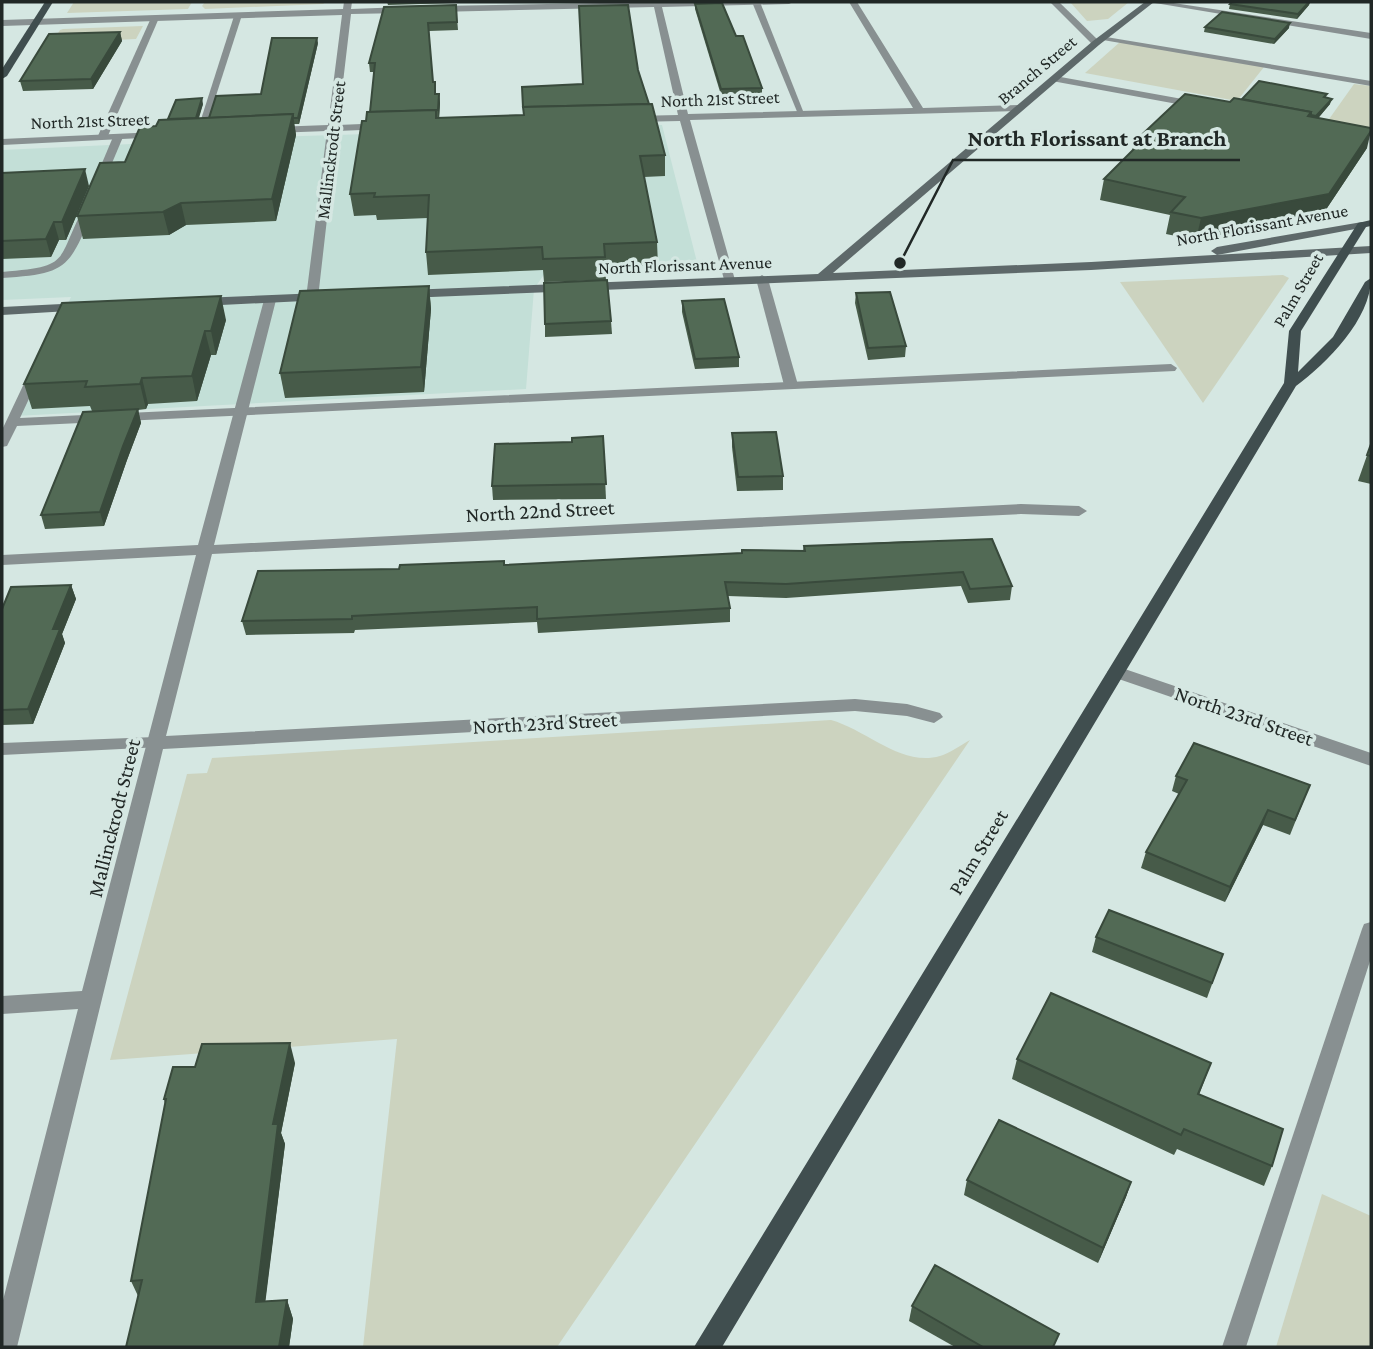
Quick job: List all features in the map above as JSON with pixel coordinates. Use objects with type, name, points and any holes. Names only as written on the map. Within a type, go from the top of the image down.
[{"type":"main road","points":[[2,76],[49,2]]},
{"type":"main road","name":"Branch Street","points":[[822,276],[1100,40],[1151,2]]},
{"type":"main road","name":"Palm Street","points":[[1291,383],[1295,331],[1345,252],[1368,226],[1371,210]]},
{"type":"main road","name":"North Florissant Avenue","points":[[1160,262],[1368,226]]},
{"type":"main road","name":"North Florissant Avenue","points":[[396,294],[1160,262],[1371,250]]},
{"type":"main road","name":"Palm Street","points":[[707,1347],[1291,383],[1317,366],[1329,353],[1371,282]]},
{"type":"main road","points":[[188,303],[340,297]]},
{"type":"main road","points":[[2,311],[64,314],[93,307]]},
{"type":"street","points":[[428,9],[468,5],[789,2]]},
{"type":"street","points":[[853,2],[919,110]]},
{"type":"street","points":[[1054,2],[1100,40]]},
{"type":"street","points":[[1151,2],[1371,36]]},
{"type":"street","points":[[657,3],[684,118],[729,280]]},
{"type":"street","points":[[2,23],[237,15],[348,6],[414,10]]},
{"type":"street","name":"Mallinckrodt Street","points":[[312,298],[348,6]]},
{"type":"street","points":[[1055,79],[1210,107]]},
{"type":"street","name":"North 21st Street","points":[[628,120],[1019,108]]},
{"type":"street","points":[[266,131],[404,126]]},
{"type":"street","points":[[185,134],[212,133]]},
{"type":"street","name":"North 21st Street","points":[[2,142],[172,135]]},
{"type":"street","points":[[762,279],[791,386]]},
{"type":"street","name":"Mallinckrodt Street","points":[[4,1347],[155,743],[270,300]]},
{"type":"street","name":"North 22nd Street","points":[[2,560],[1020,509],[1079,511]]},
{"type":"street","name":"North 23rd Street","points":[[1116,672],[1371,760]]},
{"type":"street","name":"North 23rd Street","points":[[155,743],[855,705],[907,710],[934,717]]},
{"type":"street","points":[[2,1005],[93,999]]},
{"type":"lane","points":[[757,2],[802,114]]},
{"type":"lane","points":[[199,134],[237,15]]},
{"type":"lane","points":[[102,138],[155,18]]},
{"type":"lane","points":[[1100,40],[1371,84]]},
{"type":"lane","points":[[2,275],[42,272],[57,267],[67,259],[118,137]]},
{"type":"lane","points":[[2,443],[43,356]]},
{"type":"lane","points":[[12,422],[1171,368]]},
{"type":"lane","points":[[2,749],[155,743]]},
{"type":"lane","points":[[1234,1347],[1371,929]]},
{"type":"shaded area","points":[[74,2],[192,2],[188,9],[67,13]]},
{"type":"shaded area","points":[[205,2],[326,2],[205,9],[202,6]]},
{"type":"shaded area","points":[[1070,2],[1129,2],[1108,19],[1087,21]]},
{"type":"shaded area","points":[[143,26],[136,39],[52,43],[63,29]]},
{"type":"shaded area","points":[[1120,42],[1264,67],[1237,101],[1085,73]]},
{"type":"shaded area","points":[[1354,84],[1371,86],[1371,130],[1327,122]]},
{"type":"shaded area","points":[[662,125],[698,266],[545,273],[534,289],[526,389],[15,416],[71,297],[2,300],[2,150],[302,136]]},
{"type":"shaded area","points":[[1283,275],[1289,278],[1203,403],[1120,282]]},
{"type":"shaded area","points":[[831,720],[884,746],[912,756],[940,756],[970,740],[557,1347],[363,1347],[397,1039],[110,1060],[187,774],[207,773],[212,758]]},
{"type":"shaded area","points":[[1322,1194],[1371,1216],[1371,1347],[1276,1347]]},
{"type":"building","points":[[1309,2],[1298,14],[1230,4]]},
{"type":"building","points":[[722,3],[736,36],[743,36],[762,88],[721,89],[695,4]]},
{"type":"building","points":[[456,5],[457,22],[428,23],[433,82],[435,94],[439,94],[438,110],[370,112],[375,63],[369,63],[384,7]]},
{"type":"building","points":[[628,5],[638,70],[649,104],[523,107],[522,87],[583,84],[579,6]]},
{"type":"building","points":[[1222,12],[1290,23],[1275,39],[1205,27]]},
{"type":"building","points":[[120,32],[91,79],[20,81],[49,34]]},
{"type":"building","points":[[272,38],[317,38],[298,118],[293,118],[293,114],[209,118],[216,96],[261,94]]},
{"type":"building","points":[[1259,81],[1327,94],[1324,97],[1332,99],[1316,116],[1311,115],[1311,112],[1242,99]]},
{"type":"building","points":[[1185,94],[1230,102],[1234,98],[1311,112],[1308,116],[1371,128],[1371,131],[1329,194],[1201,218],[1171,212],[1185,197],[1104,179],[1140,143],[1134,142]]},
{"type":"building","points":[[202,98],[196,118],[168,119],[176,100]]},
{"type":"building","points":[[652,104],[665,155],[640,156],[657,242],[604,244],[605,257],[543,259],[542,247],[426,252],[429,195],[374,197],[375,193],[350,194],[362,121],[366,121],[367,112],[436,110],[436,118],[524,115],[523,107]]},
{"type":"building","points":[[293,114],[272,199],[181,203],[163,212],[77,216],[100,163],[125,162],[140,127],[156,126],[159,120]]},
{"type":"building","points":[[85,169],[62,222],[54,222],[46,239],[2,241],[2,173]]},
{"type":"building","points":[[607,280],[611,321],[545,324],[544,283]]},
{"type":"building","points":[[429,286],[421,367],[280,373],[300,291]]},
{"type":"building","points":[[890,292],[906,346],[868,348],[856,293]]},
{"type":"building","points":[[221,296],[211,331],[205,331],[192,376],[142,378],[140,384],[85,387],[87,381],[24,384],[62,303]]},
{"type":"building","points":[[724,299],[739,357],[695,359],[682,301]]},
{"type":"building","points":[[138,409],[100,512],[41,515],[83,412]]},
{"type":"building","points":[[776,432],[783,476],[738,477],[732,433]]},
{"type":"building","points":[[603,436],[606,484],[492,486],[495,444],[572,442],[572,438]]},
{"type":"building","points":[[992,539],[1012,586],[970,589],[963,572],[786,584],[725,582],[730,608],[537,619],[537,607],[352,616],[352,619],[242,621],[258,571],[399,569],[400,565],[504,561],[504,565],[742,553],[742,550],[805,551],[804,546]]},
{"type":"building","points":[[71,585],[53,629],[60,629],[28,709],[2,710],[2,609],[11,587]]},
{"type":"building","points":[[1194,743],[1310,785],[1295,820],[1268,810],[1230,887],[1146,852],[1187,780],[1176,776]]},
{"type":"building","points":[[1109,910],[1223,954],[1212,983],[1096,937]]},
{"type":"building","points":[[1051,993],[1211,1063],[1198,1094],[1283,1129],[1272,1166],[1184,1129],[1181,1135],[1017,1059]]},
{"type":"building","points":[[290,1043],[273,1124],[278,1124],[256,1302],[287,1300],[279,1347],[126,1347],[142,1280],[131,1281],[164,1099],[173,1067],[195,1067],[202,1044]]},
{"type":"building","points":[[999,1120],[1131,1182],[1103,1248],[967,1180]]},
{"type":"building","points":[[935,1265],[1059,1334],[1053,1347],[983,1347],[912,1306]]},
{"type":"place","name":"North Florissant at Branch","points":[[900,263]]}]
